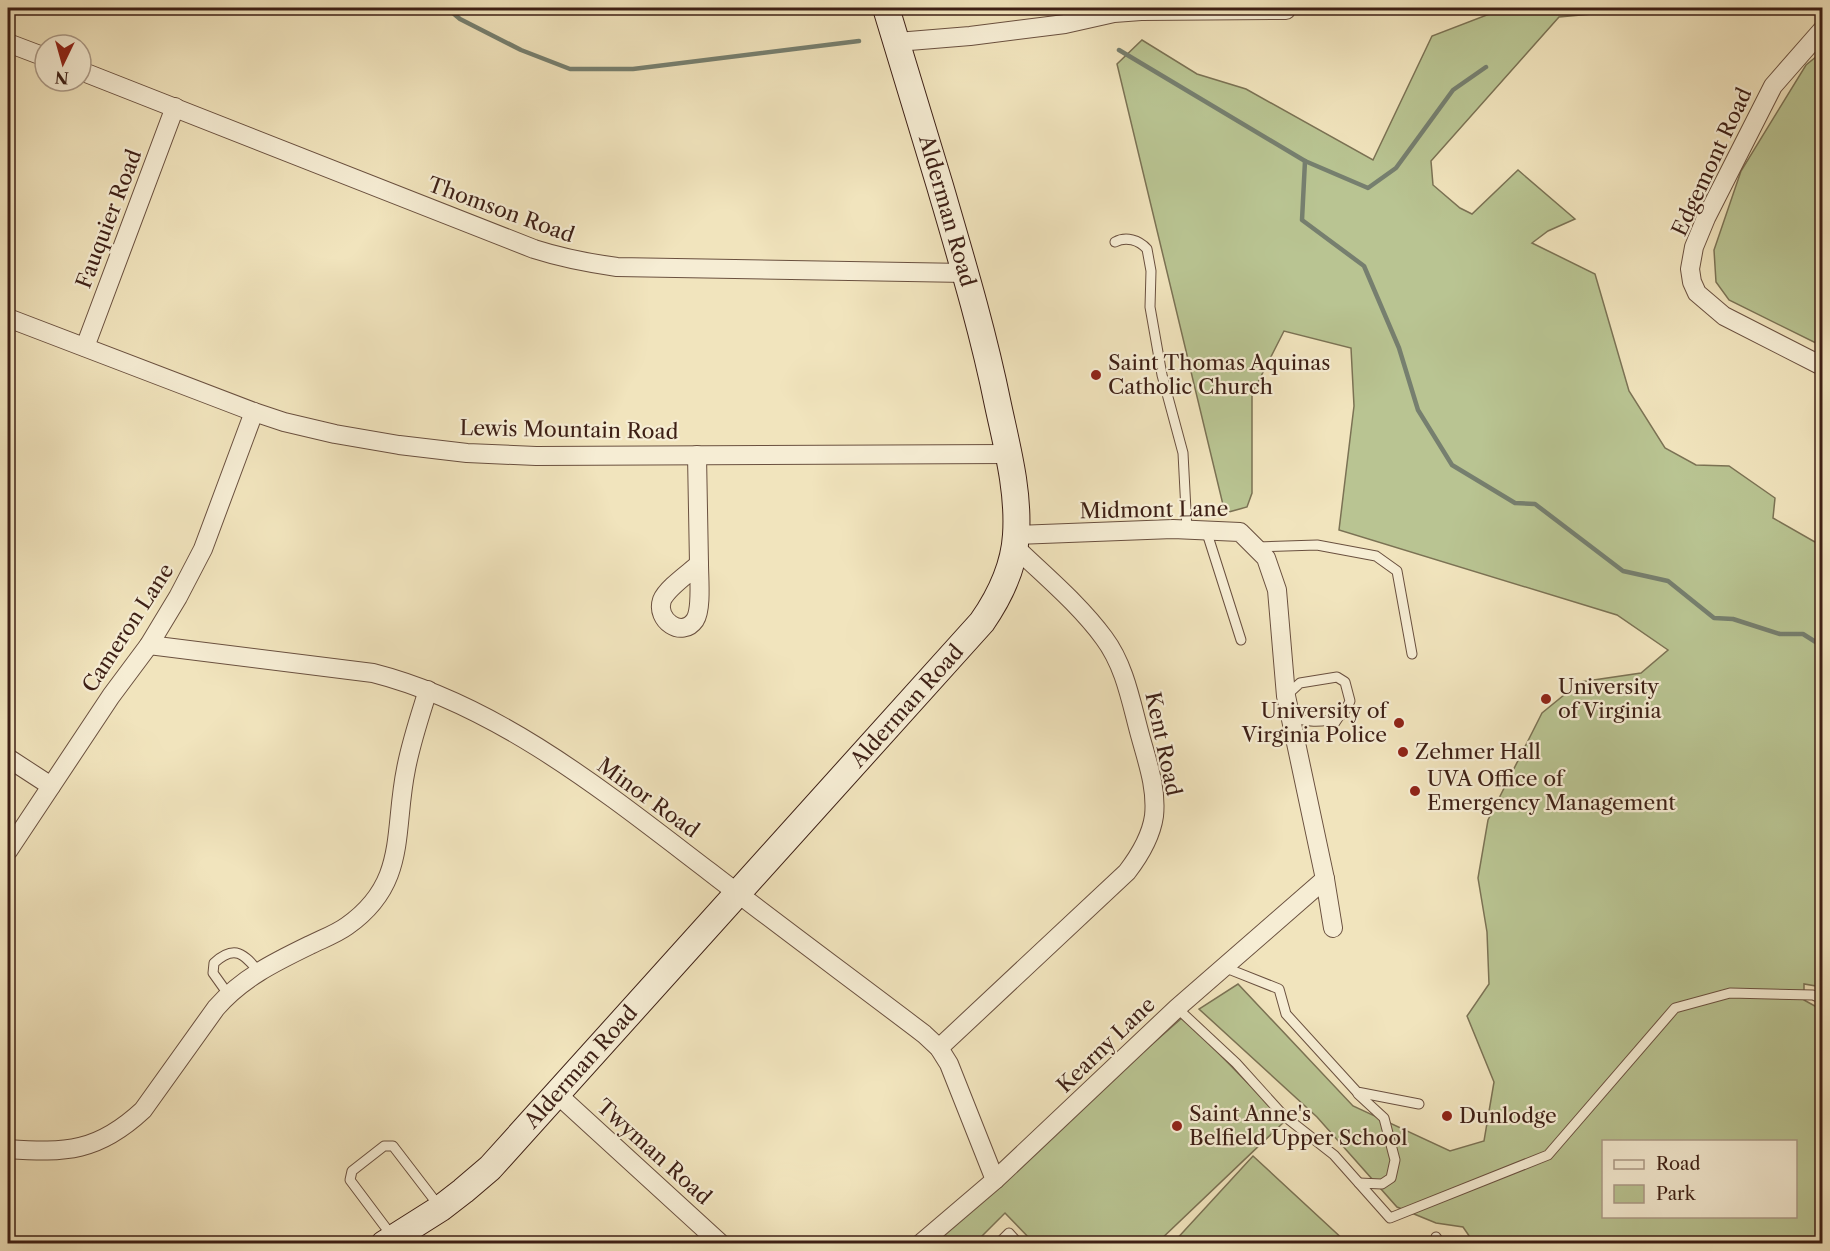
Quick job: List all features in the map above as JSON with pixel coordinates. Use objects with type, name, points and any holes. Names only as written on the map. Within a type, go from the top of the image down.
[{"type":"main road","name":"Alderman Road","points":[[388,1240],[441,1208],[490,1168],[982,622],[996,602],[1006,580],[1016,541],[1017,512],[1008,454],[987,353],[966,273],[886,8]]},
{"type":"street","points":[[897,42],[970,36],[1065,24],[1114,13],[1286,10]]},
{"type":"street","name":"Edgemont Road","points":[[1822,30],[1773,86],[1706,218],[1694,247],[1690,269],[1697,293],[1724,316],[1822,366]]},
{"type":"street","points":[[8,43],[33,52]]},
{"type":"street","name":"Thomson Road","points":[[93,76],[534,249],[585,263],[629,267],[966,273]]},
{"type":"street","name":"Fauquier Road","points":[[85,346],[175,107]]},
{"type":"street","name":"Lewis Mountain Road","points":[[8,318],[254,412],[334,434],[399,445],[467,453],[536,456],[1008,454]]},
{"type":"street","name":"Cameron Lane","points":[[8,851],[111,696],[149,645],[178,597],[203,549],[254,412]]},
{"type":"street","points":[[697,455],[699,564]]},
{"type":"street","name":"Midmont Lane","points":[[1016,541],[1187,530],[1239,532],[1266,558],[1277,590],[1291,687],[1299,718],[1295,736],[1333,928]]},
{"type":"street","name":"Kent Road","points":[[939,1048],[1127,872],[1139,857],[1148,839],[1154,817],[1155,797],[1152,778],[1125,680],[1116,657],[1089,620],[1016,541]]},
{"type":"street","name":"Minor Road","points":[[149,645],[373,673],[428,690],[479,715],[564,765],[630,811],[924,1034],[939,1048],[949,1064],[995,1179]]},
{"type":"street","points":[[8,1149],[67,1150],[91,1145],[110,1137],[128,1125],[143,1110],[228,994],[259,972],[346,927],[372,903],[393,866],[398,844],[405,770],[428,690]]},
{"type":"street","points":[[8,758],[51,786]]},
{"type":"street","name":"Kearny Lane","points":[[920,1244],[995,1179],[1177,1008],[1325,879]]},
{"type":"street","name":"Twyman Road","points":[[557,1094],[721,1244]]},
{"type":"lane","points":[[1115,242],[1122,238],[1133,240],[1147,249],[1151,271],[1150,307],[1162,375],[1183,453],[1187,530]]},
{"type":"lane","points":[[1206,530],[1240,640]]},
{"type":"lane","points":[[1256,548],[1317,545],[1376,556],[1397,571],[1412,654]]},
{"type":"lane","points":[[1291,687],[1337,676],[1345,682],[1350,701],[1345,711],[1338,717],[1332,729],[1319,720]]},
{"type":"lane","points":[[1299,718],[1319,720],[1338,717]]},
{"type":"lane","points":[[228,994],[213,973],[214,963],[219,958],[228,953],[238,952],[259,972]]},
{"type":"lane","points":[[1223,968],[1279,989],[1286,1014],[1357,1092],[1384,1118],[1395,1160],[1391,1178],[1382,1184],[1359,1183]]},
{"type":"lane","points":[[1177,1008],[1236,1063],[1283,1115],[1334,1155],[1390,1218],[1548,1155],[1676,1008],[1730,993],[1813,995],[1822,999]]},
{"type":"lane","points":[[1357,1092],[1419,1104]]},
{"type":"lane","points":[[388,1240],[350,1180],[352,1172],[384,1146],[393,1146],[441,1208]]},
{"type":"lane","points":[[998,1244],[1009,1233],[1019,1244]]},
{"type":"green space","points":[[1505,8],[1619,8],[1603,13],[1559,17],[1431,161],[1433,185],[1460,208],[1472,214],[1518,170],[1575,219],[1548,231],[1532,243],[1595,274],[1629,391],[1665,448],[1696,465],[1729,466],[1775,498],[1773,518],[1822,546],[1822,987],[1804,984],[1804,1000],[1822,1010],[1822,1243],[1474,1243],[1463,1227],[1436,1223],[1397,1207],[1317,1117],[1199,1009],[1238,984],[1353,1106],[1450,1151],[1484,1141],[1494,1082],[1467,1016],[1489,984],[1487,932],[1478,878],[1488,820],[1542,713],[1580,682],[1641,673],[1668,650],[1617,615],[1339,530],[1354,406],[1351,348],[1284,331],[1252,394],[1252,493],[1247,507],[1225,513],[1117,64],[1142,40],[1197,74],[1246,89],[1373,160],[1432,36]]},
{"type":"green space","points":[[1822,52],[1822,346],[1729,300],[1716,282],[1714,250],[1741,171],[1806,65]]},
{"type":"green space","name":"Saint Anne's Belfield Upper School","points":[[1183,1017],[1285,1121],[1157,1243],[1034,1243],[1005,1213],[975,1243],[925,1244]]},
{"type":"green space","points":[[1253,1156],[1347,1243],[1173,1243]]},
{"type":"waterway","points":[[447,8],[460,19],[521,50],[570,69],[633,69],[859,41]]},
{"type":"waterway","points":[[1119,50],[1305,161],[1368,188],[1396,168],[1453,90],[1486,67]]},
{"type":"waterway","points":[[1305,161],[1302,220],[1364,266],[1399,348],[1418,410],[1452,465],[1515,503],[1535,504],[1623,571],[1668,581],[1714,618],[1733,619],[1780,634],[1803,634],[1822,646]]},
{"type":"place","name":"Saint Thomas Aquinas Catholic Church","points":[[1096,375]]},
{"type":"place","name":"University of Virginia","points":[[1546,699]]},
{"type":"place","name":"University of Virginia Police","points":[[1399,723]]},
{"type":"place","name":"Zehmer Hall","points":[[1403,752]]},
{"type":"place","name":"UVA Office of Emergency Management","points":[[1415,791]]},
{"type":"place","name":"Dunlodge","points":[[1447,1116]]},
{"type":"place","name":"Saint Anne's Belfield Upper School","points":[[1177,1126]]}]
